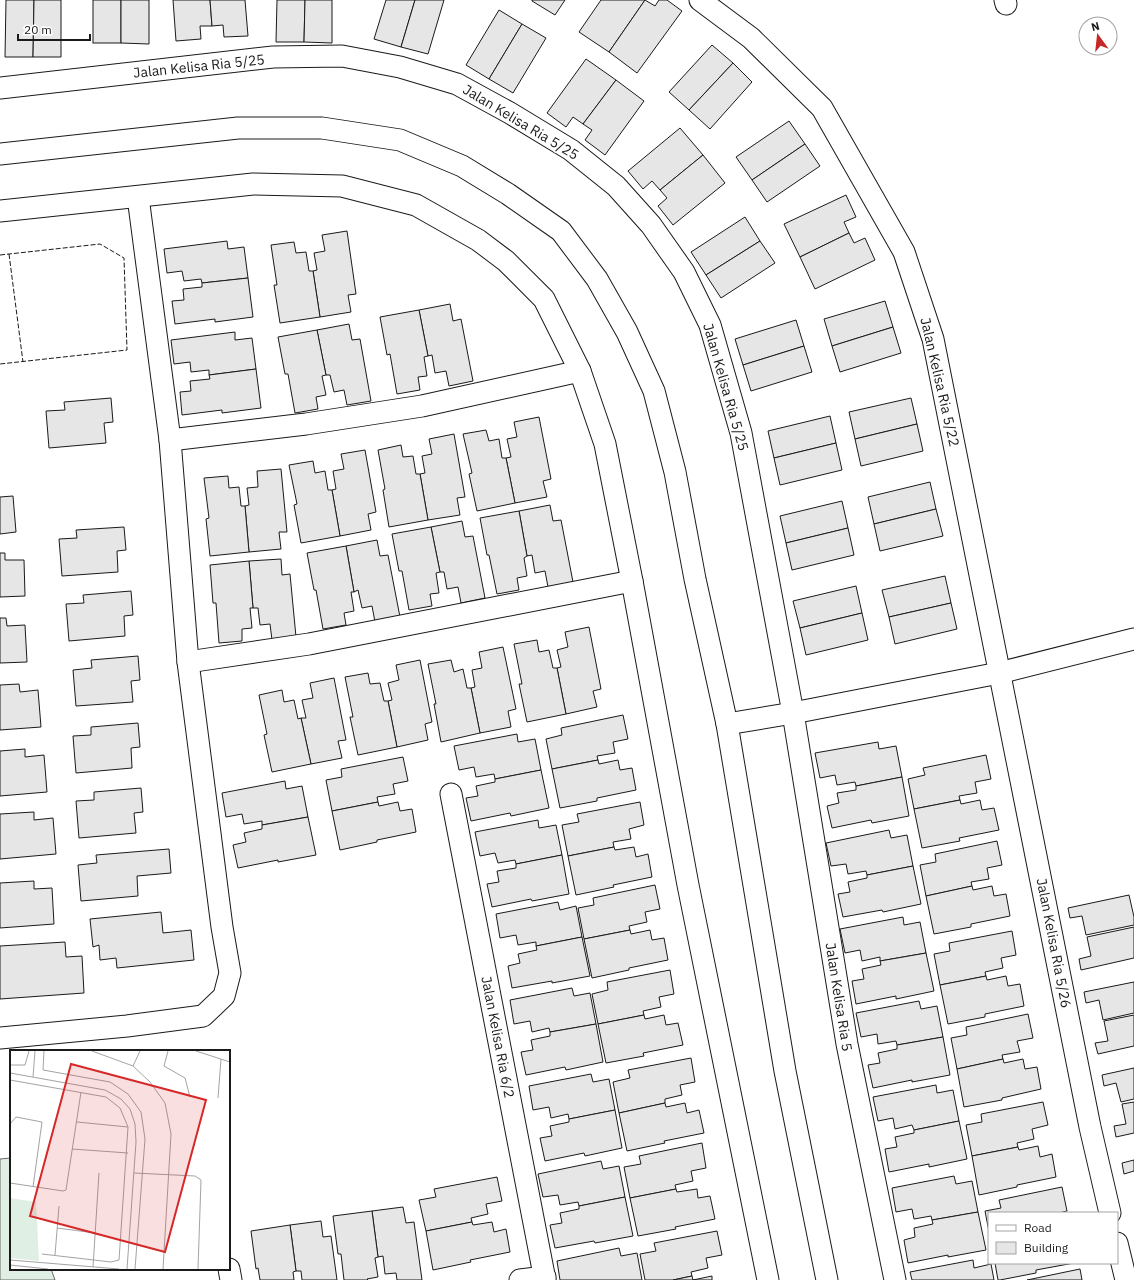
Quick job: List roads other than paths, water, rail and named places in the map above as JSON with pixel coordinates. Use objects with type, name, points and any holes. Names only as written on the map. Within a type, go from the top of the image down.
[{"type":"street","name":"Jalan Kelisa Ria 5/22","points":[[700,0],[750,38],[822,108],[904,252],[934,339],[999,673]]},
{"type":"street","name":"Jalan Kelisa Ria 5/25","points":[[0,88],[273,57],[342,56],[400,67],[457,84],[510,113],[571,150],[616,186],[651,226],[684,272],[710,325],[741,433],[793,713]]},
{"type":"street","points":[[0,154],[238,128],[322,128],[400,140],[456,164],[508,194],[561,231],[600,286],[627,332],[654,391],[675,472],[695,579],[727,724],[785,1071],[827,1280]]},
{"type":"street","points":[[0,211],[253,184],[342,186],[416,205],[478,240],[506,261],[544,299],[580,371],[605,444],[688,885],[768,1280]]},
{"type":"street","points":[[0,1038],[127,1026],[203,1016],[224,996],[230,973],[222,927],[219,893],[188,662],[170,440],[138,197]]},
{"type":"street","points":[[170,440],[306,424],[422,406],[580,371]]},
{"type":"street","points":[[188,662],[309,644],[632,581]]},
{"type":"street","points":[[727,724],[793,713],[999,673],[1134,639]]},
{"type":"street","name":"Jalan Kelisa Ria 5/26","points":[[999,673],[1090,1127],[1110,1212]]},
{"type":"street","name":"Jalan Kelisa Ria 5","points":[[793,713],[847,1044],[895,1280]]},
{"type":"street","name":"Jalan Kelisa Ria 6/2","points":[[451,794],[545,1278]]},
{"type":"street","points":[[1118,1246],[1126,1280]]},
{"type":"street","points":[[229,1270],[231,1280]]},
{"type":"street","points":[[520,1280],[545,1278]]}]
